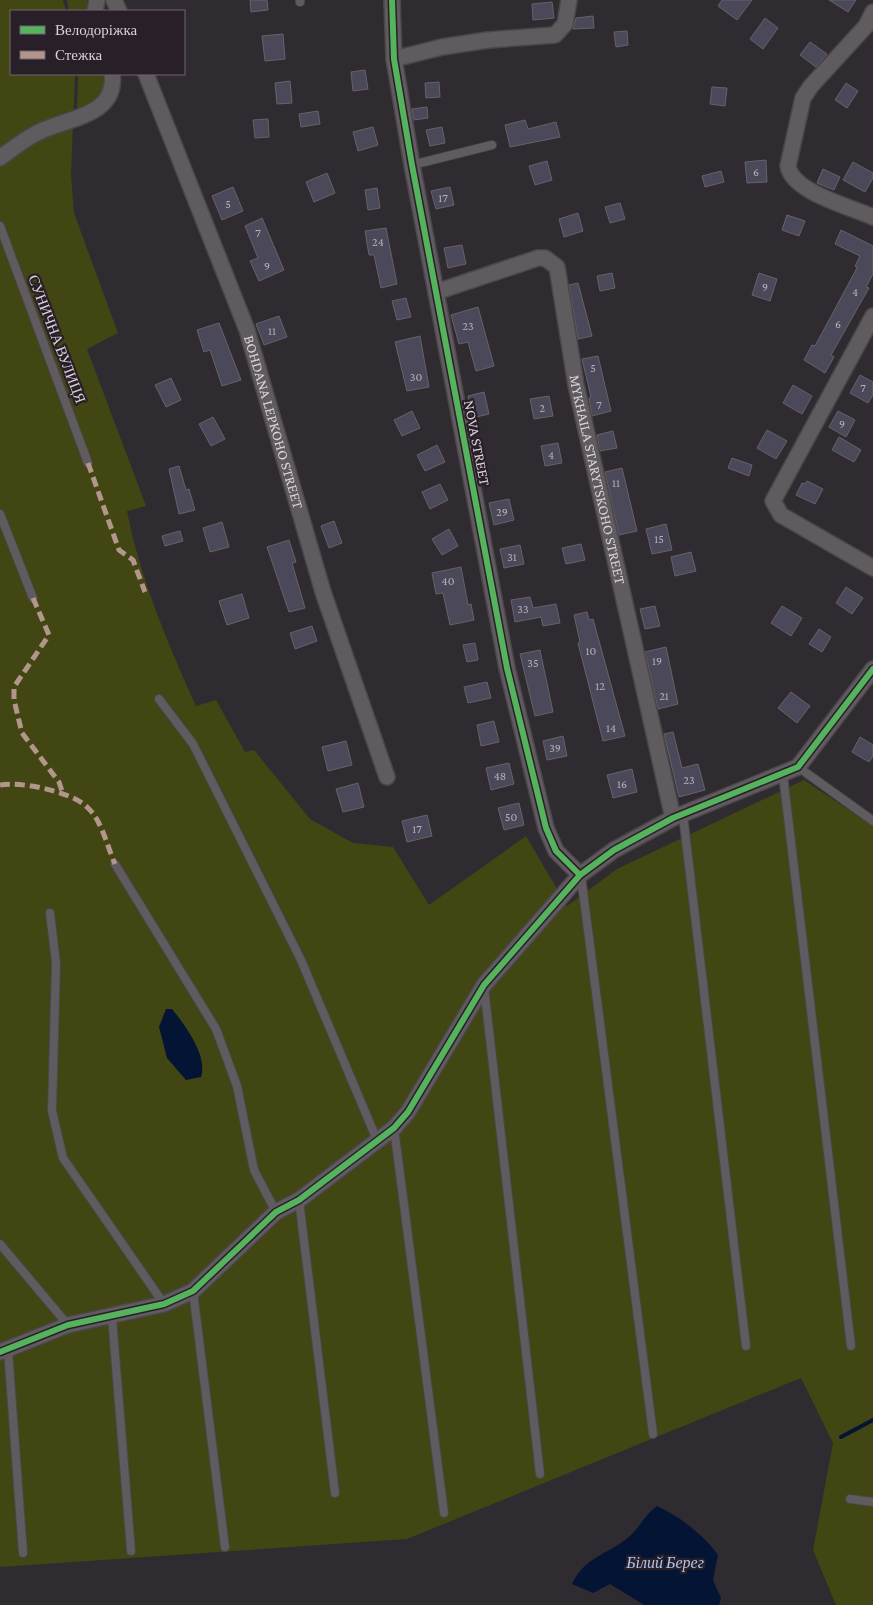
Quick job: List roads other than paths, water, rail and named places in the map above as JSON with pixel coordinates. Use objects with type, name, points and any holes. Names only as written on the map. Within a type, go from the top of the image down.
[{"type":"street","name":"NOVA STREET","points":[[392,0],[394,59],[412,165],[507,668],[546,828],[556,851],[580,875]]},
{"type":"street","points":[[394,59],[442,47],[488,40],[555,36],[565,24],[569,0]]},
{"type":"street","points":[[873,12],[869,28],[811,86],[803,98],[788,166],[790,174],[808,190],[873,217]]},
{"type":"street","points":[[0,158],[35,134],[94,111],[104,103],[110,94],[112,75]]},
{"type":"street","name":"BOHDANA LEPKOHO STREET","points":[[146,75],[247,330],[323,592],[387,777]]},
{"type":"street","name":"MYKHAILA STARYTSKOHO STREET","points":[[436,292],[538,258],[545,258],[557,267],[576,386],[678,816]]},
{"type":"street","points":[[873,316],[773,501],[780,515],[873,568]]},
{"type":"street","points":[[4,1351],[68,1325],[112,1317],[164,1304],[192,1291],[276,1212],[299,1200],[394,1128],[408,1112],[484,985],[580,875],[614,850],[678,816],[798,768],[873,669]]},
{"type":"lane","points":[[412,165],[492,145]]},
{"type":"lane","name":"СУНИЧНА ВУЛИЦЯ","points":[[0,226],[88,462]]},
{"type":"lane","points":[[0,514],[33,598]]},
{"type":"lane","points":[[159,699],[193,744],[297,951],[377,1140]]},
{"type":"lane","points":[[798,768],[873,821]]},
{"type":"lane","points":[[783,775],[852,1346]]},
{"type":"lane","points":[[678,816],[746,1346]]},
{"type":"lane","points":[[115,864],[216,1029],[237,1086],[254,1170],[276,1212]]},
{"type":"lane","points":[[580,875],[654,1434]]},
{"type":"lane","points":[[50,913],[56,963],[52,1111],[63,1158],[164,1304]]},
{"type":"lane","points":[[484,985],[540,1474]]},
{"type":"lane","points":[[394,1128],[444,1513]]},
{"type":"lane","points":[[299,1200],[335,1493]]},
{"type":"lane","points":[[0,1244],[68,1325]]},
{"type":"lane","points":[[192,1291],[225,1547]]},
{"type":"lane","points":[[112,1317],[131,1551]]},
{"type":"lane","points":[[4,1351],[23,1553]]},
{"type":"lane","points":[[850,1499],[873,1502]]},
{"type":"water","points":[[166,1009],[172,1009],[194,1041],[201,1060],[201,1077],[186,1080],[167,1058],[159,1027]]},
{"type":"water","name":"Білий Берег","points":[[657,1506],[674,1515],[690,1527],[706,1540],[718,1555],[713,1580],[721,1598],[719,1605],[644,1605],[610,1584],[593,1593],[572,1584],[585,1566],[626,1539]]},
{"type":"waterway","points":[[841,1437],[873,1420]]}]
